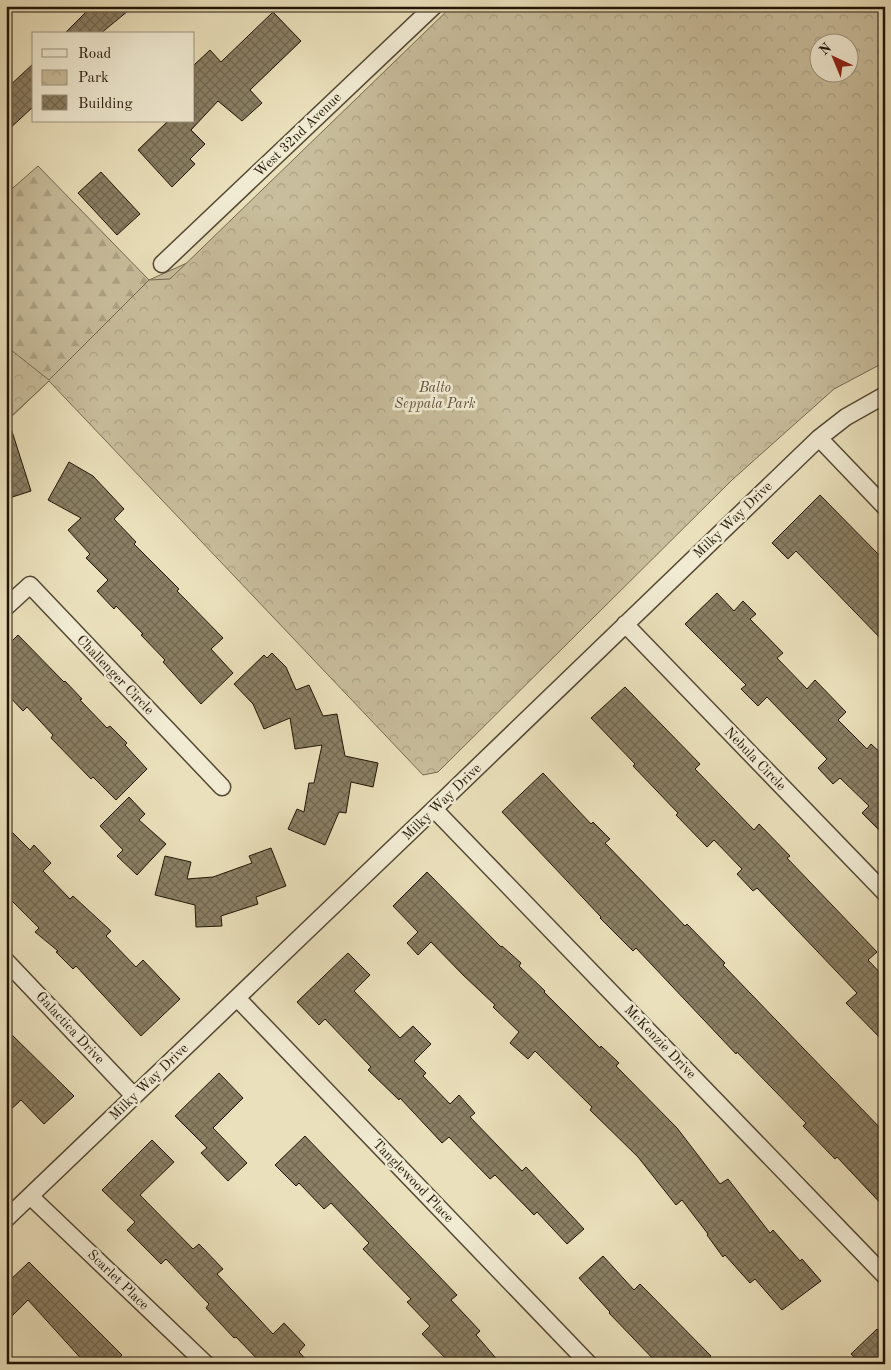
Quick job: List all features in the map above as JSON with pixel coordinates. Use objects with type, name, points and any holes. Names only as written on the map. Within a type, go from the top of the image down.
[{"type":"street","name":"West 32nd Avenue","points":[[162,264],[434,6]]},
{"type":"street","name":"Milky Way Drive","points":[[6,1219],[819,438],[846,417],[885,395]]},
{"type":"street","points":[[819,438],[885,507]]},
{"type":"street","name":"Challenger Circle","points":[[6,607],[30,585],[222,787]]},
{"type":"street","name":"Nebula Circle","points":[[625,624],[885,893]]},
{"type":"street","name":"McKenzie Drive","points":[[434,809],[885,1276]]},
{"type":"street","name":"Galactica Drive","points":[[6,960],[134,1096]]},
{"type":"street","name":"Tanglewood Place","points":[[237,998],[589,1364]]},
{"type":"street","name":"Scarlet Place","points":[[30,1196],[206,1364]]},
{"type":"green space","name":"Balto Seppala Park","points":[[452,6],[885,6],[885,362],[834,389],[732,480],[438,772],[423,775],[49,381],[6,421],[6,346],[49,380],[149,280],[170,279]]},
{"type":"green space","points":[[594,6],[76,355],[6,422],[6,194],[38,166],[149,280],[187,263]]},
{"type":"building","points":[[92,6],[134,6],[102,32],[66,32]]},
{"type":"building","points":[[273,12],[301,41],[250,90],[262,103],[242,121],[218,101],[191,130],[205,144],[190,159],[195,164],[172,187],[138,150],[167,122],[195,122],[195,64],[210,50],[221,62]]},
{"type":"building","points":[[32,65],[32,108],[6,132],[6,89]]},
{"type":"building","points":[[101,172],[140,214],[117,235],[78,193]]},
{"type":"building","points":[[6,425],[10,425],[31,491],[6,499]]},
{"type":"building","points":[[69,462],[93,476],[124,509],[114,519],[136,542],[134,544],[179,589],[177,591],[223,638],[211,649],[233,673],[201,704],[163,662],[165,660],[141,635],[143,634],[116,606],[114,609],[97,591],[108,580],[86,558],[90,554],[68,530],[81,518],[48,500]]},
{"type":"building","points":[[820,495],[885,561],[885,643],[796,551],[788,559],[772,543]]},
{"type":"building","points":[[717,593],[734,611],[743,601],[756,614],[750,619],[783,653],[777,658],[807,689],[815,680],[846,712],[838,720],[867,749],[871,744],[885,757],[885,836],[862,813],[869,806],[840,778],[833,784],[818,768],[827,759],[767,697],[758,706],[741,689],[746,685],[685,624]]},
{"type":"building","points":[[18,635],[65,681],[107,728],[110,726],[127,743],[125,745],[147,769],[116,800],[93,777],[91,779],[51,738],[53,735],[27,707],[23,711],[6,693],[6,647]]},
{"type":"building","points":[[272,653],[286,667],[296,690],[309,685],[323,716],[337,714],[345,756],[378,763],[373,787],[351,782],[346,813],[339,812],[325,845],[288,829],[297,809],[304,812],[309,783],[314,783],[322,745],[295,749],[290,718],[264,729],[253,704],[234,684],[264,655],[267,658]]},
{"type":"building","points":[[625,687],[700,764],[695,769],[754,830],[759,824],[790,856],[787,858],[877,952],[868,960],[885,978],[885,1043],[846,1003],[857,993],[757,888],[753,891],[737,874],[742,869],[714,840],[707,847],[676,815],[678,813],[591,718]]},
{"type":"building","points":[[543,773],[591,824],[593,822],[610,839],[605,843],[685,926],[687,924],[725,963],[723,965],[885,1133],[885,1208],[837,1157],[835,1159],[803,1126],[806,1123],[737,1052],[736,1054],[636,948],[633,951],[600,918],[502,812]]},
{"type":"building","points":[[129,797],[145,814],[139,820],[166,844],[137,875],[117,856],[123,850],[100,826]]},
{"type":"building","points":[[6,826],[30,850],[34,845],[51,863],[43,871],[70,899],[73,896],[111,931],[106,936],[136,967],[143,960],[180,999],[141,1036],[76,966],[73,969],[56,952],[58,951],[35,932],[39,928],[6,895]]},
{"type":"building","points":[[271,848],[286,886],[256,897],[258,904],[221,916],[222,926],[196,927],[195,905],[155,895],[165,856],[191,862],[187,879],[213,877],[252,863],[249,856]]},
{"type":"building","points":[[427,872],[501,947],[521,963],[519,966],[600,1048],[601,1046],[619,1063],[616,1066],[677,1128],[720,1184],[728,1179],[770,1233],[773,1230],[800,1261],[802,1259],[821,1281],[782,1310],[755,1279],[750,1283],[725,1255],[723,1257],[682,1200],[676,1205],[638,1157],[590,1110],[592,1107],[535,1051],[528,1059],[510,1043],[519,1032],[493,1007],[495,1005],[431,942],[418,955],[407,943],[418,932],[393,906]]},
{"type":"building","points":[[348,953],[370,975],[354,991],[400,1038],[413,1026],[431,1044],[414,1061],[426,1073],[423,1076],[450,1104],[459,1095],[475,1113],[470,1117],[522,1171],[526,1167],[584,1229],[567,1244],[537,1212],[534,1215],[495,1175],[490,1179],[449,1137],[442,1143],[400,1098],[399,1100],[368,1070],[371,1067],[325,1019],[319,1025],[297,1002]]},
{"type":"building","points":[[6,1029],[74,1096],[44,1124],[21,1100],[6,1114]]},
{"type":"building","points":[[219,1073],[243,1098],[213,1128],[247,1163],[228,1181],[201,1153],[207,1148],[175,1116]]},
{"type":"building","points":[[305,1136],[457,1295],[451,1300],[480,1331],[476,1335],[501,1364],[451,1364],[422,1334],[430,1326],[407,1302],[411,1299],[363,1249],[369,1243],[331,1203],[324,1209],[299,1183],[296,1186],[275,1165]]},
{"type":"building","points":[[152,1140],[174,1162],[140,1195],[193,1249],[199,1244],[223,1269],[217,1274],[273,1334],[284,1323],[305,1345],[299,1352],[310,1364],[262,1364],[206,1308],[209,1304],[166,1259],[161,1264],[127,1230],[135,1222],[102,1190]]},
{"type":"building","points":[[603,1256],[634,1290],[640,1284],[711,1356],[703,1364],[658,1364],[609,1313],[579,1278]]},
{"type":"building","points":[[29,1262],[122,1355],[113,1364],[86,1364],[28,1300],[6,1322],[6,1284]]},
{"type":"building","points":[[877,1329],[885,1336],[885,1364],[861,1364],[851,1354]]}]
